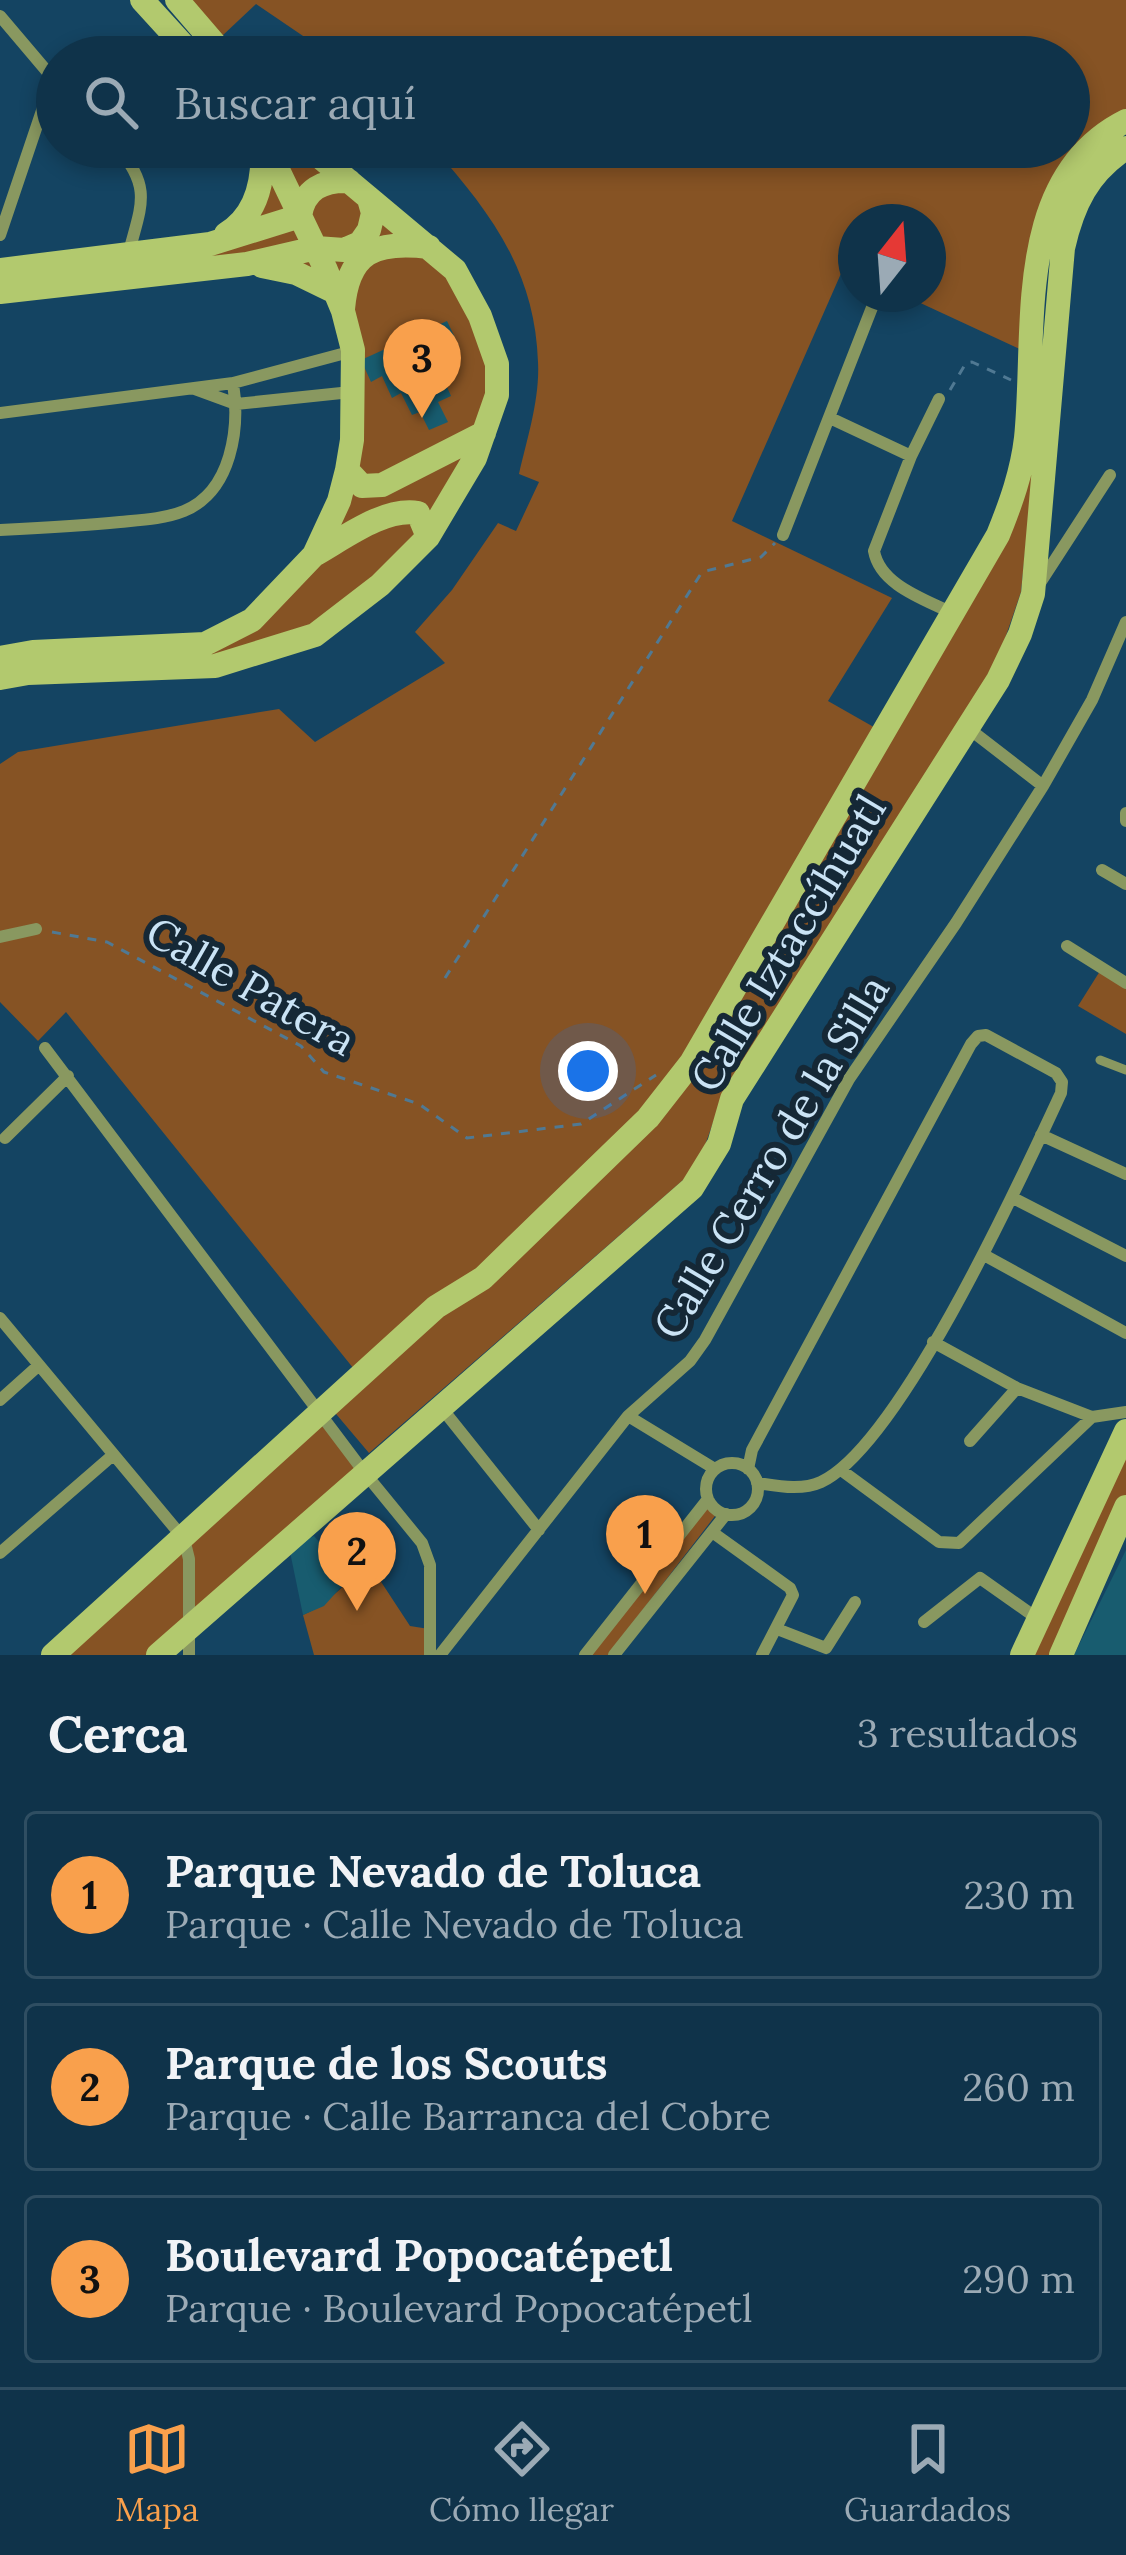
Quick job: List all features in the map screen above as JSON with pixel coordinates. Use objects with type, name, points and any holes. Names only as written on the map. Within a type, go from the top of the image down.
[{"type":"street","points":[[142,0],[175,36]]},
{"type":"street","points":[[177,0],[208,36]]},
{"type":"street","points":[[0,16],[36,59]]},
{"type":"street","name":"Calle Iztaccíhuatl","points":[[1090,147],[1126,121]]},
{"type":"street","points":[[0,235],[36,134]]},
{"type":"street","name":"Calle Iztaccíhuatl","points":[[158,1655],[692,1188],[719,1144],[732,1099],[998,680],[1020,634],[1033,594],[1063,248],[1070,217],[1090,178],[1126,148]]},
{"type":"street","points":[[126,265],[138,214],[140,177],[133,168]]},
{"type":"street","points":[[210,244],[241,225],[262,168]]},
{"type":"street","points":[[275,168],[316,248],[353,350],[347,470],[339,501],[314,555]]},
{"type":"street","points":[[0,678],[215,666],[316,634],[380,585],[428,537],[475,458],[497,395],[497,364],[490,336],[455,270],[333,168]]},
{"type":"street","name":"Calle Iztaccíhuatl","points":[[53,1655],[436,1307],[474,1286],[648,1118],[691,1063],[998,535],[1014,496],[1026,437],[1037,270],[1050,204],[1075,168]]},
{"type":"street","points":[[300,216],[313,190],[334,181],[349,182]]},
{"type":"street","points":[[248,264],[316,248],[344,250],[360,243],[372,222],[369,199]]},
{"type":"street","points":[[0,292],[210,244],[300,216]]},
{"type":"street","points":[[338,301],[357,262],[367,254],[390,244],[431,247]]},
{"type":"street","points":[[0,270],[248,264],[296,273],[338,301]]},
{"type":"street","points":[[783,535],[871,312]]},
{"type":"street","points":[[0,412],[194,389],[353,350]]},
{"type":"street","points":[[0,530],[145,519],[188,510],[205,499],[226,466],[236,404],[233,382]]},
{"type":"street","points":[[194,389],[236,404],[352,392]]},
{"type":"street","points":[[939,399],[910,456],[874,551],[884,575],[953,614]]},
{"type":"street","points":[[830,418],[910,456]]},
{"type":"street","points":[[347,470],[362,486],[382,484],[484,433]]},
{"type":"street","points":[[1033,594],[1110,475]]},
{"type":"street","points":[[0,658],[33,652],[205,644],[252,620],[314,555],[376,521],[406,511],[418,513],[428,537]]},
{"type":"street","name":"Calle Cerro de la Silla","points":[[440,1655],[628,1416],[690,1361],[705,1340],[849,1079],[1042,786],[1092,700],[1126,622]]},
{"type":"street","points":[[967,727],[1042,786]]},
{"type":"street","points":[[1102,870],[1126,884]]},
{"type":"street","points":[[0,937],[36,929]]},
{"type":"street","points":[[1066,946],[1126,983]]},
{"type":"street","points":[[748,1468],[731,1463],[715,1469],[706,1483],[708,1499],[726,1514],[750,1508],[758,1492],[748,1468],[752,1450],[978,1036],[986,1035],[1056,1073],[1062,1082],[1013,1198],[984,1255],[887,1414],[841,1470],[807,1486],[757,1484]]},
{"type":"street","points":[[45,1048],[428,1553],[430,1655]]},
{"type":"street","points":[[5,1138],[68,1076]]},
{"type":"street","points":[[1041,1136],[1126,1174]]},
{"type":"street","points":[[1013,1198],[1126,1256]]},
{"type":"street","points":[[984,1255],[1126,1333]]},
{"type":"street","points":[[0,1318],[184,1539],[189,1559],[189,1655]]},
{"type":"street","points":[[933,1342],[1017,1388],[1092,1417],[1126,1412]]},
{"type":"street","points":[[0,1400],[38,1366]]},
{"type":"street","points":[[970,1441],[1017,1388]]},
{"type":"street","points":[[440,1406],[538,1530]]},
{"type":"street","points":[[628,1416],[715,1469]]},
{"type":"street","points":[[841,1470],[950,1546],[959,1544],[1092,1417]]},
{"type":"street","points":[[1022,1655],[1126,1431]]},
{"type":"street","points":[[0,1553],[113,1455]]},
{"type":"street","points":[[1108,1473],[1114,1490],[1126,1493]]},
{"type":"street","points":[[585,1655],[708,1499]]},
{"type":"street","points":[[1060,1655],[1126,1507]]},
{"type":"street","points":[[614,1655],[726,1514]]},
{"type":"street","points":[[712,1532],[790,1588],[792,1601],[762,1655]]},
{"type":"street","points":[[923,1622],[980,1578],[1039,1620]]},
{"type":"street","points":[[777,1629],[826,1648],[856,1602]]},
{"type":"lane","points":[[1100,1060],[1126,1070]]},
{"type":"path","points":[[939,399],[955,385],[966,363],[972,362],[1029,388]]},
{"type":"path","points":[[445,978],[702,572],[761,557],[783,535]]},
{"type":"path","name":"Calle Patera","points":[[36,929],[107,943],[301,1046],[324,1072],[419,1104],[467,1138],[581,1124],[656,1075]]},
{"type":"shaded area","points":[[190,0],[1126,0],[1126,114],[1090,138],[1090,36],[303,36],[256,4],[222,36]]},
{"type":"shaded area","points":[[257,168],[332,168],[454,270],[496,395],[428,537],[315,635],[215,666],[205,644],[314,555],[358,440],[341,308],[310,277],[133,254],[241,225]]},
{"type":"shaded area","points":[[450,168],[1073,168],[1024,351],[940,312],[946,312],[946,204],[838,204],[838,280],[732,521],[892,598],[828,701],[886,734],[1027,473],[1033,474],[1021,592],[1001,650],[968,711],[721,1100],[697,1168],[369,1453],[331,1408],[362,1379],[66,1012],[38,1041],[0,1002],[0,764],[18,752],[279,709],[315,742],[445,663],[415,632],[452,590],[498,523],[516,531],[539,482],[519,474],[535,404],[535,329],[519,271],[491,220]]},
{"type":"shaded area","points":[[1100,971],[1126,987],[1126,1034],[1078,1006]]},
{"type":"shaded area","points":[[320,1409],[364,1472],[158,1655],[53,1655]]},
{"type":"shaded area","points":[[1126,1431],[1126,1507],[1061,1655],[1023,1655]]},
{"type":"shaded area","points":[[704,1504],[715,1516],[608,1655],[588,1655]]},
{"type":"shaded area","points":[[372,1568],[410,1626],[429,1629],[430,1655],[314,1655],[303,1615]]},
{"type":"building","points":[[447,321],[459,346],[446,352],[455,373],[443,378],[451,396],[438,402],[448,422],[429,430],[420,412],[412,415],[401,393],[392,398],[382,376],[371,382],[361,360]]},
{"type":"building","points":[[314,1536],[350,1577],[324,1606],[303,1615],[289,1547]]},
{"type":"building","points":[[1126,1550],[1126,1655],[1074,1655]]},
{"type":"place","name":"Boulevard Popocatépetl","points":[[422,418]]},
{"type":"place","name":"Parque Nevado de Toluca","points":[[645,1594]]},
{"type":"place","name":"Parque de los Scouts","points":[[357,1611]]}]
